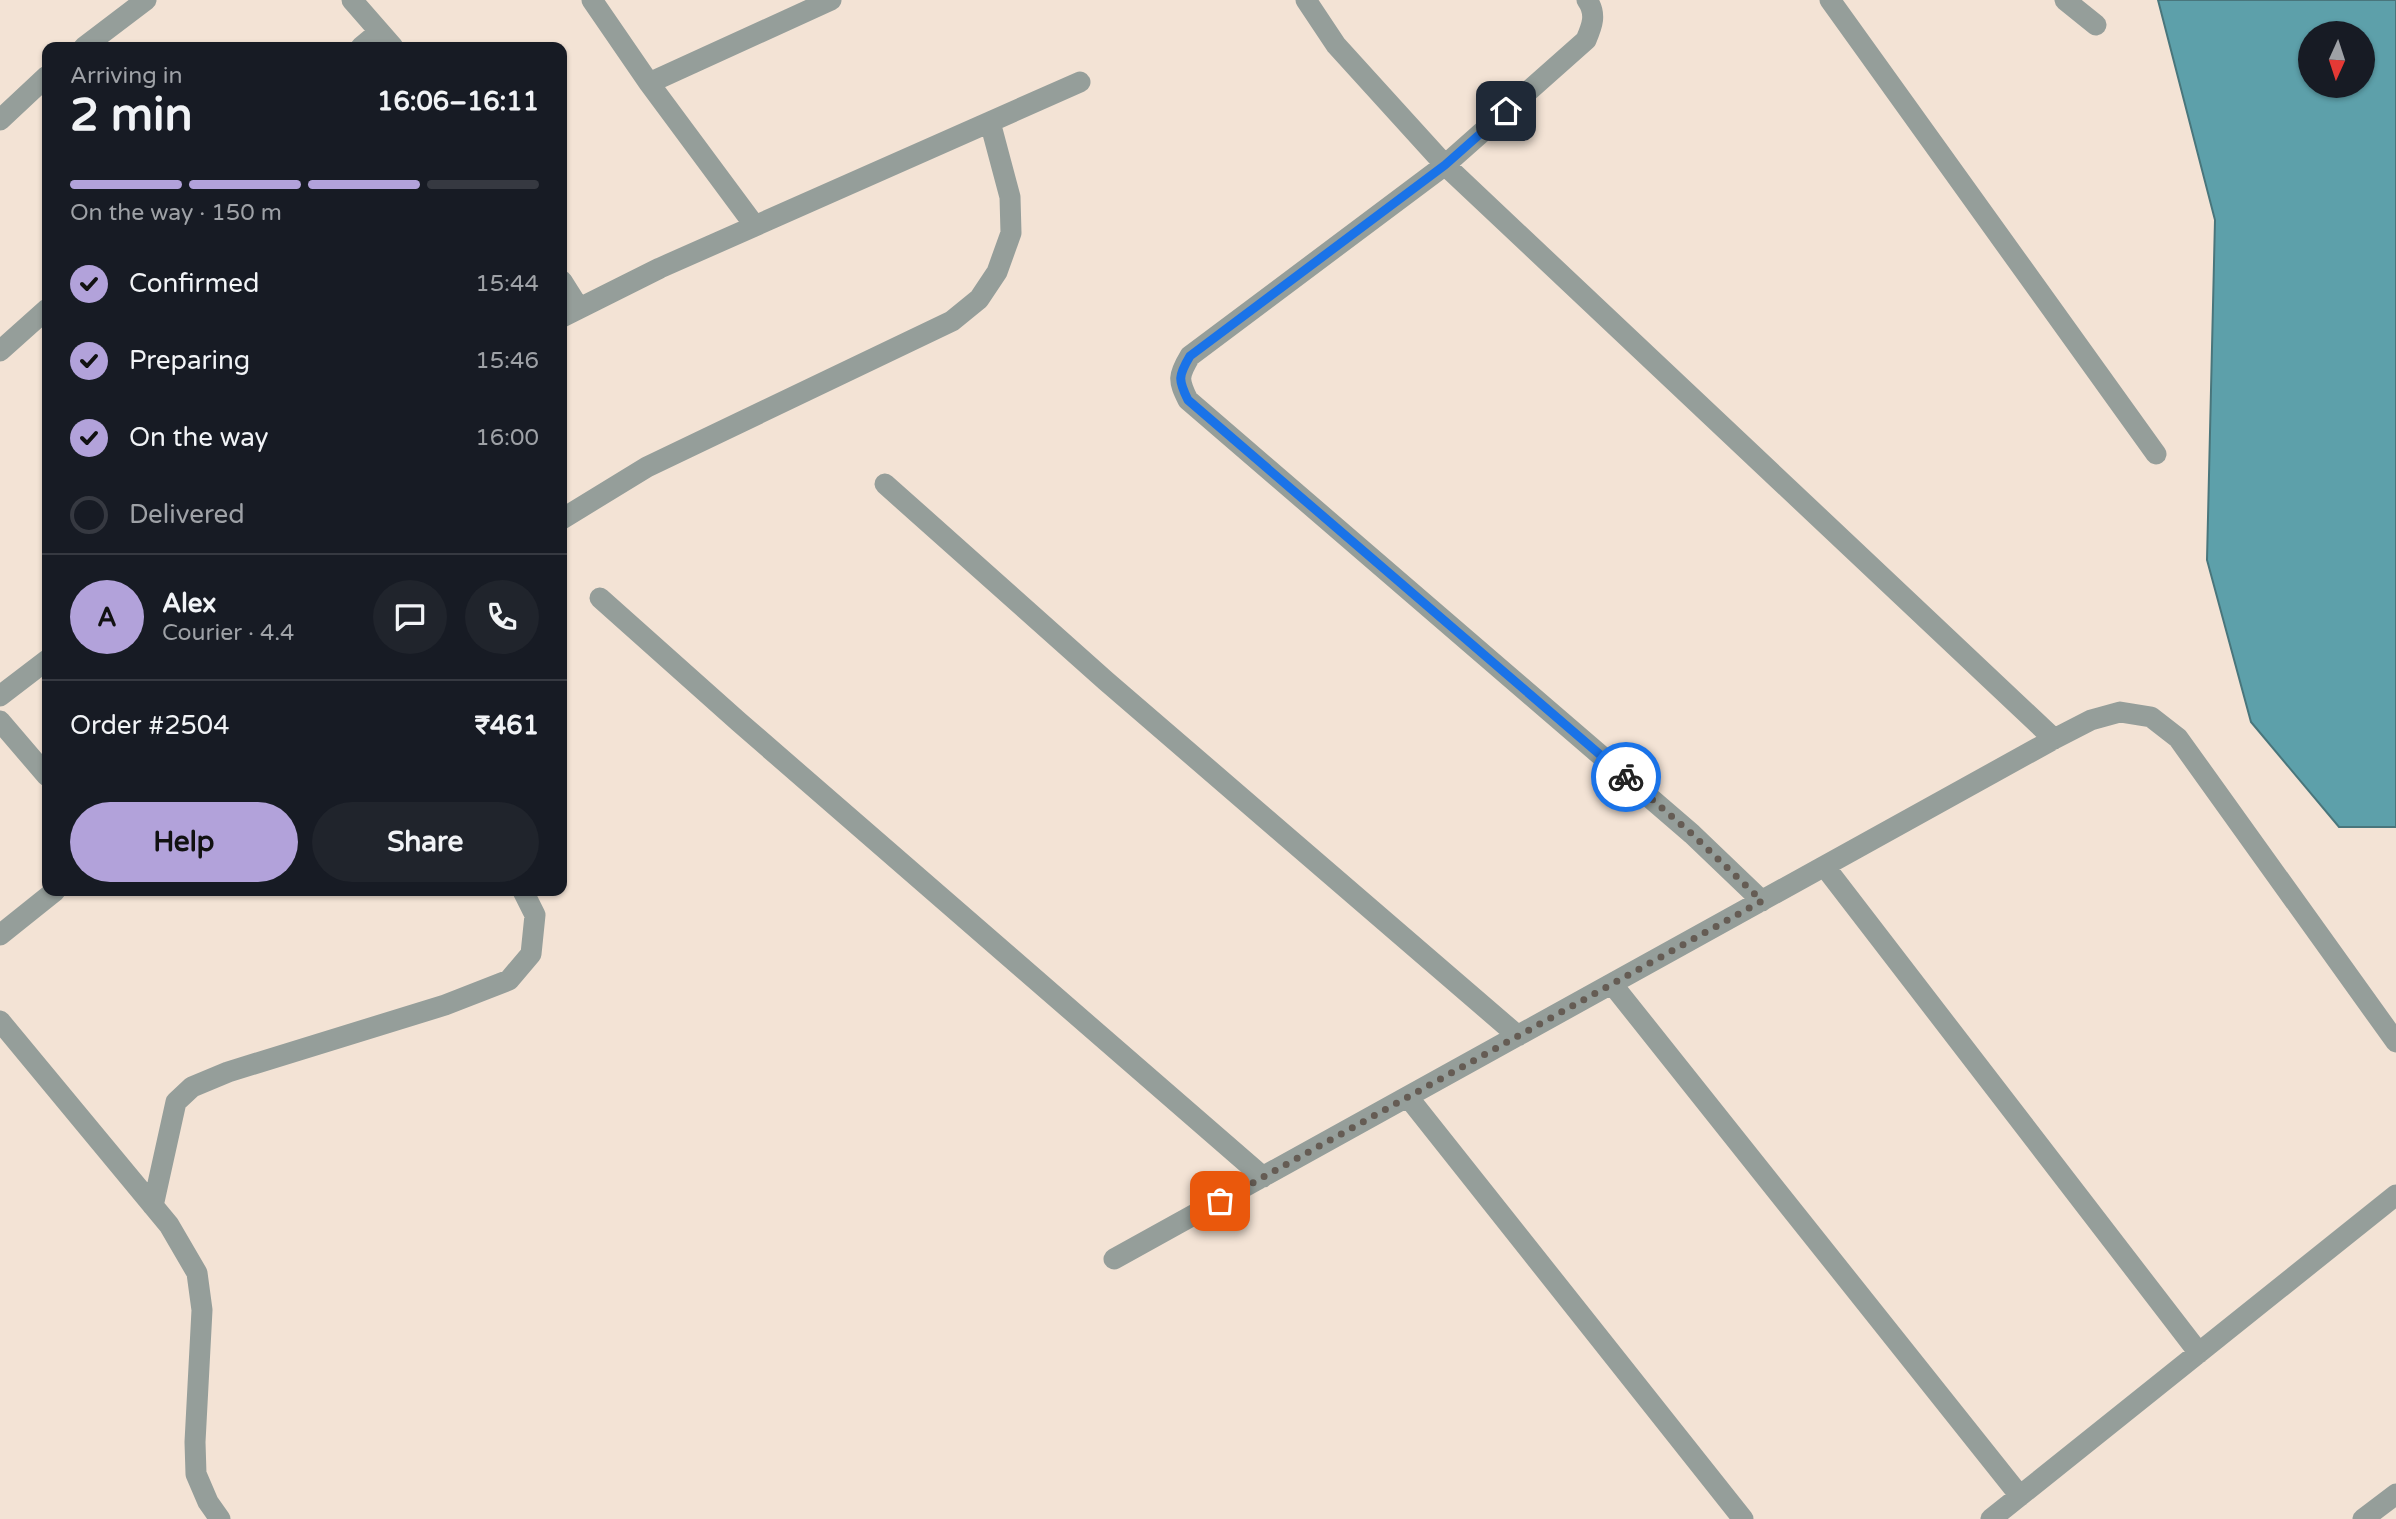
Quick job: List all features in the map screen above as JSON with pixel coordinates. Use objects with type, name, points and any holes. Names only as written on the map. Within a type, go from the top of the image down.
[{"type":"street","points":[[91,42],[146,0]]},
{"type":"street","points":[[352,0],[386,40]]},
{"type":"street","points":[[592,0],[649,83],[755,226]]},
{"type":"street","points":[[649,83],[831,0]]},
{"type":"street","points":[[1306,0],[1336,44],[1445,165],[2054,739]]},
{"type":"street","points":[[1587,0],[1592,7],[1593,25],[1586,40],[1445,165],[1190,356],[1181,370],[1179,383],[1188,400],[1692,834],[1762,901]]},
{"type":"street","points":[[1830,0],[2156,454]]},
{"type":"street","points":[[2065,0],[2095,25]]},
{"type":"street","points":[[0,120],[42,81]]},
{"type":"street","points":[[570,312],[660,268],[1080,82]]},
{"type":"street","points":[[567,516],[647,467],[952,321],[979,299],[997,272],[1011,233],[1010,197],[990,122]]},
{"type":"street","points":[[0,351],[42,313]]},
{"type":"street","points":[[885,484],[1106,681],[1518,1036]]},
{"type":"street","points":[[600,598],[1263,1177]]},
{"type":"street","points":[[0,696],[42,664]]},
{"type":"street","points":[[1114,1259],[2054,739],[2091,720],[2120,712],[2151,717],[2178,738],[2396,1041]]},
{"type":"street","points":[[0,721],[42,770]]},
{"type":"street","points":[[1825,867],[2199,1353]]},
{"type":"street","points":[[0,935],[49,896]]},
{"type":"street","points":[[153,1206],[176,1102],[192,1087],[228,1072],[445,1005],[509,980],[531,954],[535,915],[526,896]]},
{"type":"street","points":[[1612,984],[2020,1496]]},
{"type":"street","points":[[0,1021],[169,1225],[197,1273],[202,1310],[195,1474],[208,1502],[220,1519]]},
{"type":"street","points":[[1408,1097],[1743,1519]]},
{"type":"street","points":[[1991,1519],[2396,1195]]},
{"type":"street","points":[[2363,1519],[2396,1494]]},
{"type":"water","points":[[2158,0],[2396,0],[2396,827],[2339,827],[2251,722],[2207,560],[2215,220]]},
{"type":"way so far","points":[[1220,1201],[1762,901],[1692,834],[1626,777]]},
{"type":"route","points":[[1506,111],[1445,165],[1190,356],[1181,370],[1179,383],[1188,400],[1626,777]]}]
